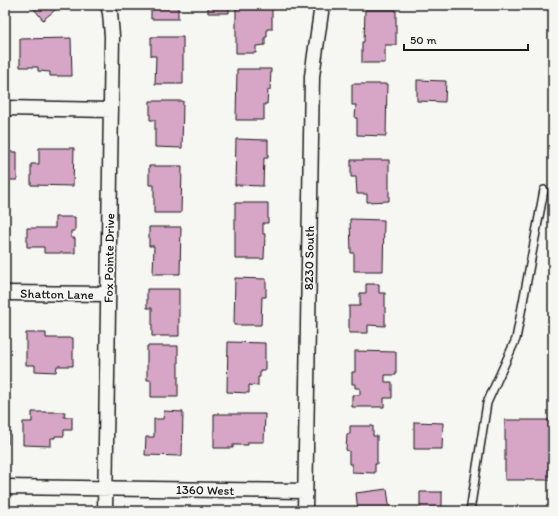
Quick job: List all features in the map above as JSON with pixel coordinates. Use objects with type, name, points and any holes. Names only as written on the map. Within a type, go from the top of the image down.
[{"type":"street","name":"Fox Pointe Drive","points":[[105,511],[112,36],[108,5]]},
{"type":"street","name":"8230 South","points":[[306,511],[305,491],[312,76],[322,5]]},
{"type":"street","points":[[5,108],[111,110]]},
{"type":"street","name":"Shatton Lane","points":[[5,293],[108,294]]},
{"type":"street","name":"1360 West","points":[[5,486],[305,491]]},
{"type":"lane","points":[[470,511],[487,403],[516,338],[544,190]]},
{"type":"building","points":[[31,5],[61,5],[43,20]]},
{"type":"building","points":[[151,5],[178,5],[178,19],[151,19]]},
{"type":"building","points":[[208,5],[229,5],[229,13],[208,13]]},
{"type":"building","points":[[236,5],[272,5],[272,29],[267,29],[265,45],[256,46],[256,53],[236,53]]},
{"type":"building","points":[[365,10],[396,10],[396,45],[385,45],[385,63],[362,63]]},
{"type":"building","points":[[151,37],[183,37],[183,84],[155,84],[156,56],[151,56]]},
{"type":"building","points":[[71,38],[72,76],[50,76],[50,72],[38,71],[38,67],[20,67],[20,39]]},
{"type":"building","points":[[237,69],[271,69],[270,90],[268,90],[267,104],[264,104],[264,120],[236,120]]},
{"type":"building","points":[[417,80],[446,81],[445,102],[417,101]]},
{"type":"building","points":[[352,84],[387,84],[386,136],[357,135],[357,118],[355,118],[356,105],[352,105]]},
{"type":"building","points":[[150,101],[183,101],[182,148],[155,147],[155,120],[150,120]]},
{"type":"building","points":[[236,139],[268,140],[268,158],[264,158],[263,186],[235,185]]},
{"type":"building","points":[[39,148],[74,148],[73,186],[31,185],[31,164],[39,164]]},
{"type":"building","points":[[5,152],[17,152],[17,180],[5,180]]},
{"type":"building","points":[[351,160],[389,160],[389,201],[367,202],[367,194],[357,194],[356,177],[351,177]]},
{"type":"building","points":[[149,166],[182,166],[181,213],[154,213],[154,185],[149,185]]},
{"type":"building","points":[[235,203],[268,203],[268,223],[263,223],[263,234],[265,234],[264,259],[235,259]]},
{"type":"building","points":[[55,217],[75,217],[75,231],[71,231],[71,238],[75,238],[75,253],[44,253],[44,247],[27,247],[27,228],[55,228]]},
{"type":"building","points":[[350,219],[384,220],[383,271],[354,271],[354,253],[351,253]]},
{"type":"building","points":[[149,227],[181,227],[180,274],[153,274],[154,246],[149,246]]},
{"type":"building","points":[[235,278],[266,279],[266,297],[262,297],[261,325],[234,325]]},
{"type":"building","points":[[366,284],[379,284],[379,293],[385,293],[385,326],[368,325],[368,333],[349,333],[349,306],[360,306],[360,293],[366,293]]},
{"type":"building","points":[[147,289],[179,289],[179,336],[152,336],[152,308],[147,308]]},
{"type":"building","points":[[26,333],[46,333],[46,338],[73,338],[73,366],[57,366],[56,372],[35,371],[35,365],[26,365]]},
{"type":"building","points":[[228,342],[265,343],[265,370],[260,370],[258,386],[249,385],[249,393],[227,392]]},
{"type":"building","points":[[147,346],[178,346],[178,397],[151,397],[151,380],[147,380]]},
{"type":"building","points":[[355,351],[396,352],[396,375],[385,375],[385,382],[392,382],[392,398],[384,398],[384,407],[352,407],[352,395],[360,395],[360,388],[355,388],[355,384],[352,384],[352,372],[355,372]]},
{"type":"building","points":[[164,411],[183,412],[182,456],[145,455],[146,437],[154,437],[154,419],[163,419]]},
{"type":"building","points":[[32,412],[65,412],[64,417],[72,417],[72,430],[64,430],[64,436],[55,436],[55,438],[51,438],[51,446],[23,445],[23,422],[32,422]]},
{"type":"building","points":[[5,413],[8,414],[8,444],[5,444]]},
{"type":"building","points":[[214,414],[265,414],[264,442],[248,442],[248,445],[233,445],[233,448],[214,448]]},
{"type":"building","points":[[505,420],[553,420],[553,480],[505,480]]},
{"type":"building","points":[[414,422],[443,423],[442,449],[414,449]]},
{"type":"building","points":[[350,426],[373,426],[373,436],[377,436],[377,464],[375,464],[375,473],[352,472],[352,464],[349,464],[349,451],[346,450],[347,434],[350,434]]},
{"type":"building","points":[[387,489],[390,511],[358,511],[356,493]]},
{"type":"building","points":[[420,492],[442,492],[442,511],[420,511]]}]
